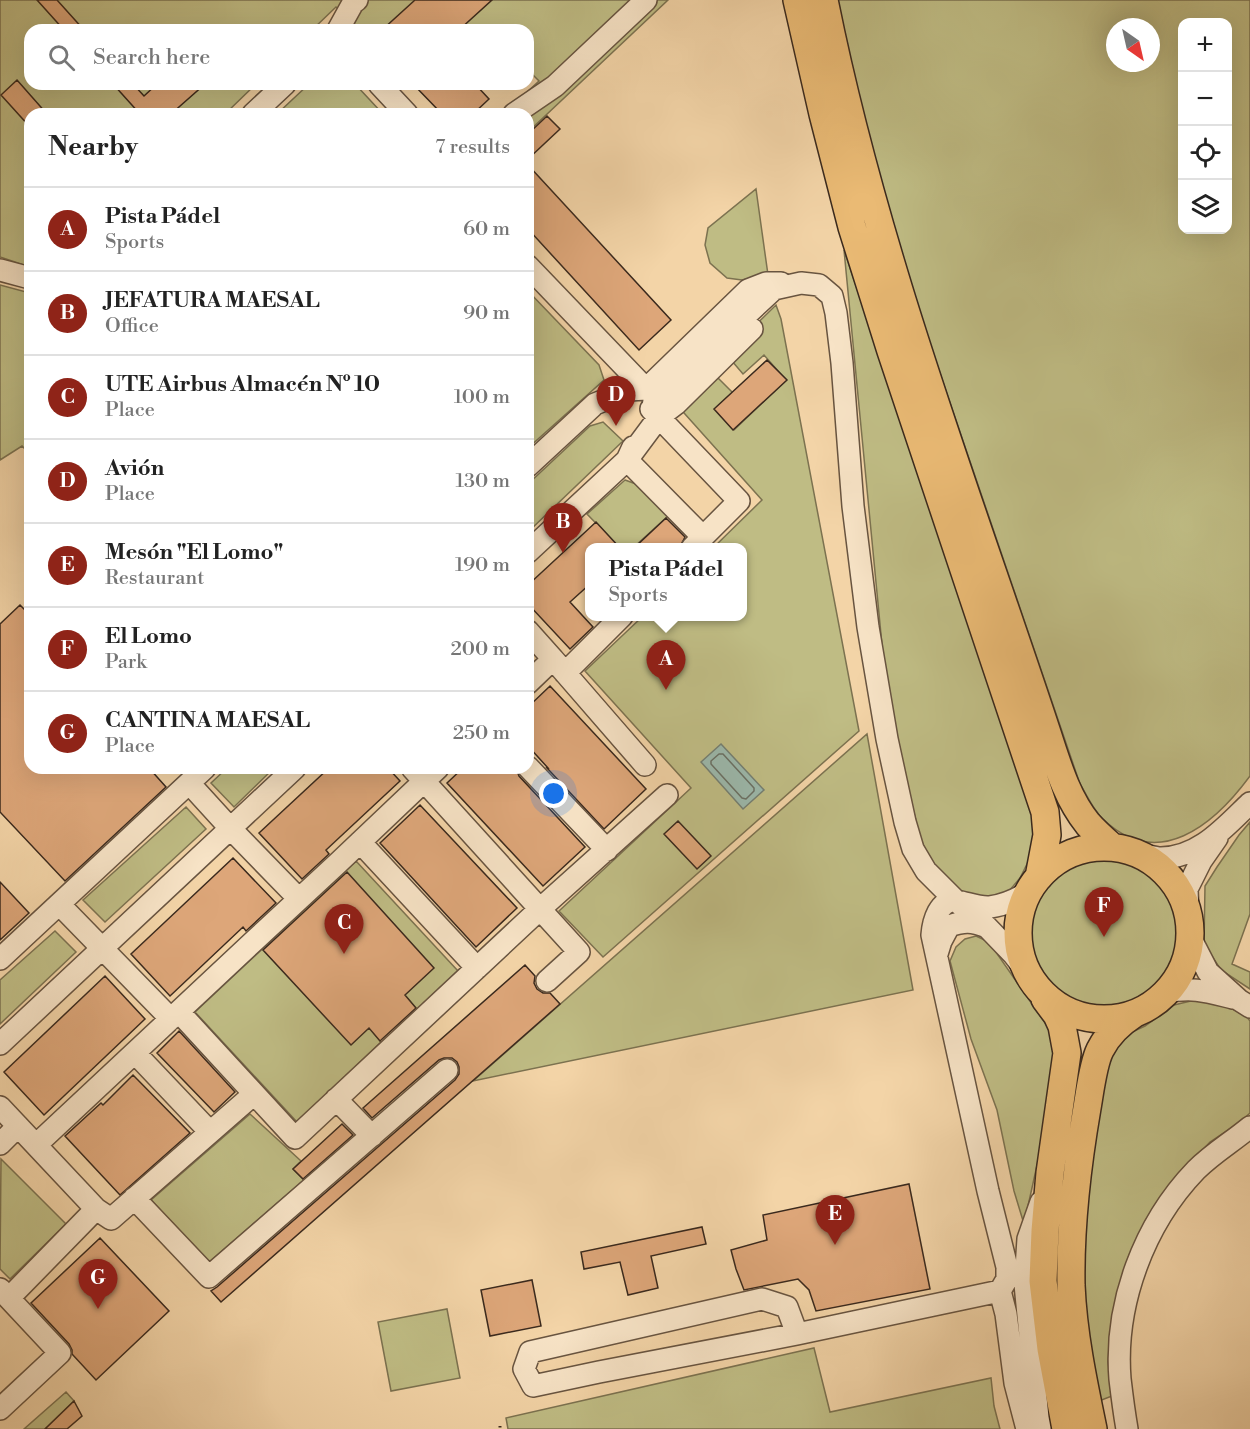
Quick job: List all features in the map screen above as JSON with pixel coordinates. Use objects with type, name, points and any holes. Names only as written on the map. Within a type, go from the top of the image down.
[{"type":"main road","points":[[797,0],[852,227],[891,351],[1045,812],[1047,835],[1034,884],[1022,908],[1018,924],[1018,940],[1020,955],[1032,980],[1057,1015],[1062,1026],[1067,1053],[1050,1173],[1043,1281],[1051,1348],[1066,1429]]},
{"type":"main road","points":[[824,0],[880,228],[921,359],[1063,781],[1073,802],[1089,825],[1112,847]]},
{"type":"main road","points":[[1034,884],[1052,865],[1070,854],[1089,848],[1112,847],[1140,855],[1158,866],[1172,880],[1183,898],[1189,925],[1185,965],[1166,992],[1154,1003],[1124,1021],[1111,1033],[1099,1051],[1092,1082],[1080,1153],[1072,1223],[1071,1286],[1077,1347],[1093,1429]]},
{"type":"main road","points":[[1032,980],[1051,1001],[1076,1015],[1091,1019],[1114,1019],[1138,1012]]},
{"type":"street","points":[[341,24],[357,0]]},
{"type":"street","points":[[523,108],[555,86],[646,0]]},
{"type":"street","points":[[259,108],[279,90]]},
{"type":"street","points":[[390,90],[403,108]]},
{"type":"street","points":[[0,270],[24,275]]},
{"type":"street","points":[[534,273],[739,501],[698,542],[627,460]]},
{"type":"street","points":[[648,402],[774,289],[801,283]]},
{"type":"street","points":[[534,460],[595,404],[648,402],[676,404],[801,283]]},
{"type":"street","points":[[534,546],[627,460],[648,402],[748,290],[766,284],[801,283],[819,285],[832,296],[842,363],[853,507],[868,627],[889,749],[905,822],[913,849],[926,871],[987,927],[1014,955],[1032,980]]},
{"type":"street","points":[[534,680],[559,666],[616,621]]},
{"type":"street","points":[[534,638],[645,765]]},
{"type":"street","points":[[534,773],[607,850]]},
{"type":"street","points":[[0,959],[199,774]]},
{"type":"street","points":[[0,1044],[289,774]]},
{"type":"street","points":[[36,1145],[360,842],[423,774]]},
{"type":"street","points":[[427,774],[579,952],[548,981]]},
{"type":"street","points":[[189,783],[299,899]]},
{"type":"street","points":[[59,904],[102,949],[175,1016],[254,1094],[295,1138],[540,909],[667,795]]},
{"type":"street","points":[[1140,855],[1160,858],[1186,853],[1207,843],[1250,803]]},
{"type":"street","points":[[1228,825],[1201,861],[1187,889],[1189,925],[1208,972],[1245,1003]]},
{"type":"street","points":[[360,842],[477,968]]},
{"type":"street","points":[[797,1334],[787,1307],[762,1299],[530,1352],[524,1369],[532,1386],[797,1334],[1000,1291],[1007,1280],[1007,1268],[932,935],[933,923],[944,905],[955,900],[989,907],[1018,899],[1034,884]]},
{"type":"street","points":[[937,958],[941,941],[949,926],[963,921],[975,922],[987,927]]},
{"type":"street","points":[[1166,992],[1184,989],[1204,990],[1245,1003]]},
{"type":"street","points":[[135,1053],[210,1132]]},
{"type":"street","points":[[134,1198],[209,1277],[447,1070]]},
{"type":"street","points":[[0,1107],[96,1209],[111,1219],[254,1094]]},
{"type":"street","points":[[336,1099],[372,1136]]},
{"type":"street","points":[[0,1144],[18,1126]]},
{"type":"street","points":[[1127,1429],[1120,1378],[1120,1342],[1126,1296],[1137,1262],[1159,1220],[1190,1177],[1217,1150],[1250,1127]]},
{"type":"street","points":[[1041,1429],[1025,1284],[1028,1239],[1050,1173]]},
{"type":"street","points":[[0,1409],[60,1353],[4,1293],[96,1209]]},
{"type":"street","points":[[1000,1291],[1006,1314],[1015,1383],[1027,1429]]},
{"type":"shaded area","points":[[0,0],[668,0],[534,126],[534,108],[510,108],[529,90],[534,90],[534,86],[539,81],[534,76],[534,24],[354,24],[336,7],[318,24],[24,24],[24,90],[250,90],[231,108],[24,108],[24,265],[0,257]]},
{"type":"shaded area","points":[[838,0],[1250,0],[1250,776],[1220,811],[1184,836],[1164,842],[1144,842],[1124,834],[1099,815],[1080,784],[890,222],[859,104]]},
{"type":"shaded area","points":[[303,90],[361,90],[377,108],[283,108]]},
{"type":"shaded area","points":[[756,189],[768,275],[742,280],[727,278],[710,263],[705,245],[708,228]]},
{"type":"shaded area","points":[[844,250],[1036,819],[1036,840],[1029,860],[1020,878],[1009,891],[997,899],[963,893],[942,875],[930,859],[920,838],[907,784],[885,676]]},
{"type":"shaded area","points":[[0,285],[24,291],[24,448],[22,446],[0,460]]},
{"type":"shaded area","points":[[534,297],[599,365],[604,380],[534,443]]},
{"type":"shaded area","points":[[776,305],[781,319],[859,731],[603,957],[559,911],[691,788],[585,671],[638,621],[747,621],[747,543],[718,543],[762,500],[676,404],[710,370],[733,393],[715,409],[734,430],[786,380],[764,355],[743,374],[726,354]]},
{"type":"shaded area","points":[[603,422],[623,441],[534,526],[534,478],[590,426]]},
{"type":"shaded area","points":[[625,480],[636,484],[668,516],[638,543],[615,543],[587,514]]},
{"type":"shaded area","points":[[867,734],[913,990],[473,1081]]},
{"type":"shaded area","points":[[221,774],[268,774],[234,807],[211,783]]},
{"type":"shaded area","points":[[186,807],[206,829],[105,922],[83,900]]},
{"type":"shaded area","points":[[1250,822],[1250,914],[1232,964],[1250,972],[1250,989],[1221,970],[1204,944],[1205,886]]},
{"type":"shaded area","points":[[1104,860],[1118,861],[1132,866],[1145,872],[1156,882],[1166,893],[1172,906],[1177,920],[1177,948],[1172,962],[1166,975],[1156,986],[1145,996],[1132,1002],[1118,1007],[1104,1008],[1090,1007],[1076,1002],[1063,996],[1052,986],[1042,975],[1036,962],[1031,948],[1030,934],[1031,920],[1036,906],[1042,893],[1052,882],[1063,872],[1076,866],[1090,861]]},
{"type":"shaded area","points":[[356,861],[458,971],[417,1010],[408,999],[372,1031],[381,1042],[297,1122],[195,1012]]},
{"type":"shaded area","points":[[55,931],[76,952],[0,1024],[0,980]]},
{"type":"shaded area","points":[[976,936],[989,942],[1050,1030],[1057,1059],[1053,1093],[1024,1224],[1014,1191],[997,1110],[971,1039],[950,961],[956,947],[965,939]]},
{"type":"shaded area","points":[[1195,1000],[1222,1003],[1250,1021],[1250,1113],[1210,1142],[1180,1174],[1156,1207],[1129,1255],[1118,1292],[1110,1334],[1108,1362],[1112,1396],[1099,1401],[1091,1357],[1083,1278],[1085,1219],[1103,1084],[1112,1055],[1130,1033],[1145,1026],[1174,1005]]},
{"type":"shaded area","points":[[250,1114],[301,1161],[293,1169],[304,1180],[209,1262],[151,1200]]},
{"type":"shaded area","points":[[1,1159],[66,1224],[10,1279],[0,1269]]},
{"type":"shaded area","points":[[447,1309],[460,1378],[391,1391],[378,1322]]},
{"type":"shaded area","points":[[814,1348],[830,1412],[991,1378],[994,1406],[1000,1429],[508,1429],[506,1418]]},
{"type":"shaded area","points":[[66,1392],[74,1401],[45,1429],[24,1429]]},
{"type":"water","points":[[721,744],[764,790],[743,809],[701,762]]},
{"type":"building","points":[[37,0],[57,0],[79,24],[59,24]]},
{"type":"building","points":[[415,0],[492,0],[466,24],[389,24]]},
{"type":"building","points":[[17,80],[42,108],[24,108],[24,120],[1,95]]},
{"type":"building","points":[[118,90],[138,90],[144,96],[150,90],[198,90],[178,108],[135,108]]},
{"type":"building","points":[[419,90],[481,90],[489,99],[479,108],[436,108]]},
{"type":"building","points":[[547,116],[560,129],[534,153],[534,128]]},
{"type":"building","points":[[534,172],[671,320],[639,350],[534,236]]},
{"type":"building","points":[[767,360],[787,380],[733,430],[714,409]]},
{"type":"building","points":[[666,518],[685,537],[682,543],[639,543]]},
{"type":"building","points":[[596,522],[615,543],[585,543],[585,588],[570,602],[585,621],[593,627],[570,649],[534,610],[534,579]]},
{"type":"building","points":[[20,605],[24,609],[24,774],[154,774],[166,787],[65,881],[0,812],[0,624]]},
{"type":"building","points":[[550,686],[646,789],[604,829],[534,753],[534,701]]},
{"type":"building","points":[[323,774],[394,774],[400,781],[326,850],[329,854],[302,879],[259,833]]},
{"type":"building","points":[[457,774],[518,774],[585,847],[543,886],[447,783]]},
{"type":"building","points":[[420,805],[517,908],[476,947],[380,843]]},
{"type":"building","points":[[678,821],[711,856],[697,869],[664,834]]},
{"type":"building","points":[[233,858],[276,903],[246,931],[243,927],[170,996],[131,954]]},
{"type":"building","points":[[347,872],[434,968],[405,995],[416,1008],[380,1041],[369,1028],[351,1045],[263,950]]},
{"type":"building","points":[[0,882],[29,913],[0,940]]},
{"type":"building","points":[[525,965],[535,976],[534,983],[537,989],[543,993],[550,993],[560,1004],[221,1302],[211,1291],[455,1080],[459,1074],[457,1062],[452,1058],[444,1058],[372,1118],[363,1108]]},
{"type":"building","points":[[105,976],[145,1019],[44,1115],[4,1072]]},
{"type":"building","points":[[179,1031],[235,1092],[214,1112],[157,1053]]},
{"type":"building","points":[[133,1075],[190,1133],[120,1195],[65,1136],[101,1103],[103,1105]]},
{"type":"building","points":[[342,1124],[353,1135],[303,1179],[293,1169]]},
{"type":"building","points":[[909,1184],[930,1289],[816,1311],[809,1290],[798,1279],[744,1290],[731,1250],[767,1240],[763,1215]]},
{"type":"building","points":[[702,1227],[706,1244],[651,1256],[658,1288],[628,1295],[620,1262],[584,1269],[581,1252]]},
{"type":"building","points":[[100,1238],[169,1311],[96,1380],[72,1354],[69,1344],[31,1303]]},
{"type":"building","points":[[532,1280],[541,1326],[490,1336],[481,1290]]},
{"type":"building","points":[[74,1401],[82,1416],[67,1429],[45,1429]]},
{"type":"place","name":"Avión","points":[[616,426]]},
{"type":"place","name":"JEFATURA MAESAL","points":[[563,553]]},
{"type":"place","name":"Pista Pádel","points":[[666,690]]},
{"type":"place","name":"El Lomo","points":[[1104,937]]},
{"type":"place","name":"UTE Airbus Almacén Nº 10","points":[[344,954]]},
{"type":"place","name":"Mesón \"El Lomo\"","points":[[835,1245]]},
{"type":"place","name":"CANTINA MAESAL","points":[[98,1309]]}]
